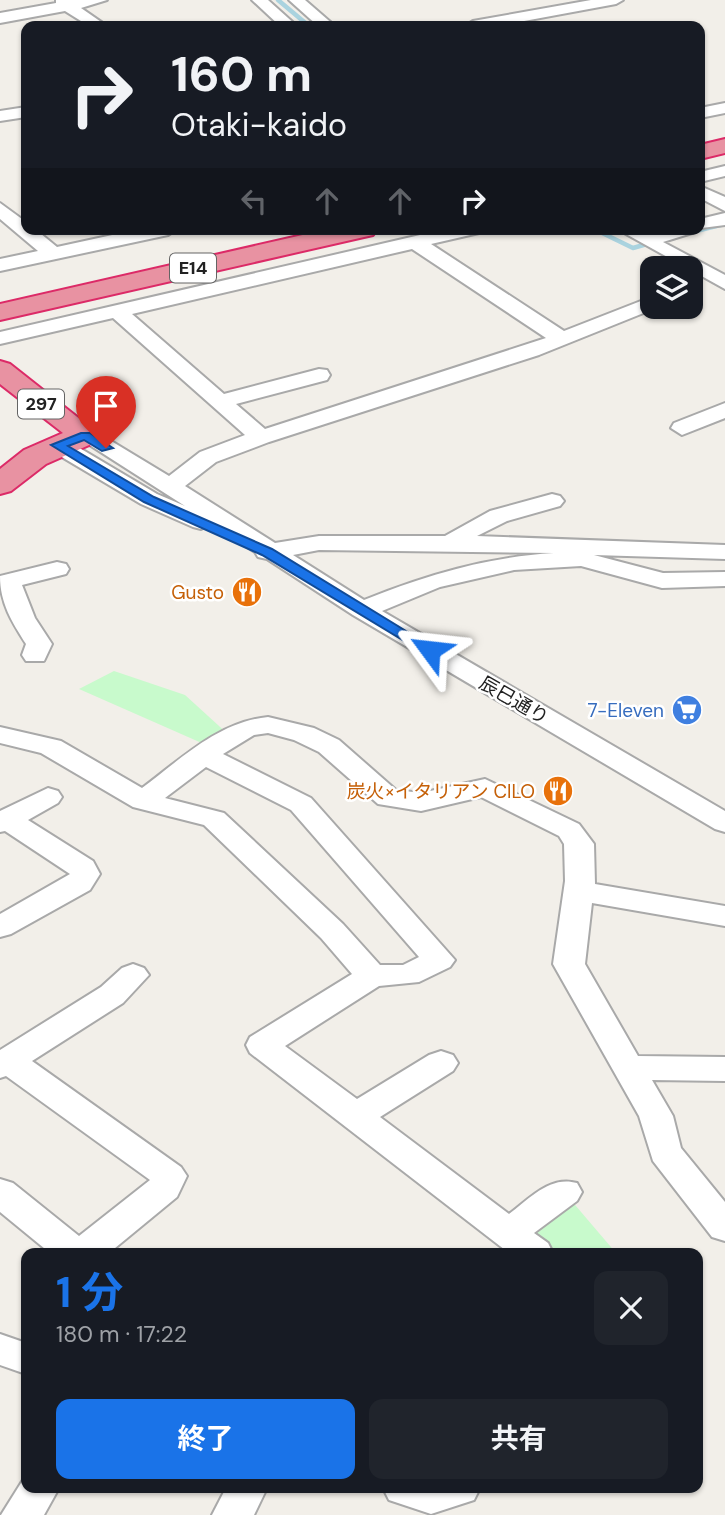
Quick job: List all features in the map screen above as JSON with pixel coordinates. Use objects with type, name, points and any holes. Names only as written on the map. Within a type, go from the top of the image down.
[{"type":"highway","points":[[705,134],[725,130]]},
{"type":"highway","points":[[705,151],[725,146]]},
{"type":"highway","name":"E14","points":[[8,301],[261,235]]},
{"type":"highway","name":"E14","points":[[8,301],[334,235]]},
{"type":"highway","name":"297","points":[[0,370],[28,394],[72,440]]},
{"type":"highway","name":"297","points":[[0,404],[72,440]]},
{"type":"highway","name":"297","points":[[0,484],[36,457],[72,440]]},
{"type":"street","points":[[0,18],[64,3],[100,0]]},
{"type":"street","points":[[259,0],[283,21]]},
{"type":"street","points":[[296,0],[321,21]]},
{"type":"street","points":[[500,21],[615,0]]},
{"type":"street","points":[[64,3],[91,21]]},
{"type":"street","points":[[705,112],[725,108]]},
{"type":"street","points":[[0,116],[21,112]]},
{"type":"street","points":[[705,176],[725,171]]},
{"type":"street","points":[[705,194],[725,205]]},
{"type":"street","points":[[0,209],[21,227]]},
{"type":"street","points":[[705,224],[725,219]]},
{"type":"street","points":[[31,235],[53,254]]},
{"type":"street","points":[[0,265],[140,235]]},
{"type":"street","points":[[0,338],[446,235]]},
{"type":"street","points":[[639,235],[716,273]]},
{"type":"street","points":[[649,240],[665,235]]},
{"type":"street","points":[[415,242],[562,339]]},
{"type":"street","points":[[170,486],[208,457],[261,437],[532,351],[640,308]]},
{"type":"street","points":[[118,312],[261,437]]},
{"type":"street","points":[[222,401],[319,375]]},
{"type":"street","points":[[682,428],[725,410]]},
{"type":"street","name":"辰巳通り","points":[[72,440],[170,486],[267,552],[362,610],[725,823]]},
{"type":"street","name":"辰巳通り","points":[[72,440],[149,499],[267,552]]},
{"type":"street","points":[[451,543],[471,527],[506,511],[552,500]]},
{"type":"street","points":[[267,552],[319,543],[451,543],[725,552]]},
{"type":"street","points":[[362,610],[432,581],[514,563],[582,559],[662,581],[725,579]]},
{"type":"street","points":[[35,655],[39,644],[4,582],[57,569]]},
{"type":"street","points":[[143,800],[203,755],[248,727],[268,725],[304,734],[329,746],[388,798],[421,802],[485,788],[569,830],[579,844],[578,891],[569,964],[656,1116],[665,1152],[725,1227]]},
{"type":"street","points":[[0,735],[51,747],[143,800],[214,819],[332,931],[372,976]]},
{"type":"street","points":[[203,755],[301,804],[439,960],[408,975],[372,976],[262,1045],[522,1243],[564,1192]]},
{"type":"street","points":[[3,821],[48,797]]},
{"type":"street","points":[[0,927],[79,883],[85,874],[82,868],[3,821]]},
{"type":"street","points":[[578,891],[725,916]]},
{"type":"street","points":[[88,1248],[164,1188],[169,1176],[4,1064],[112,995],[133,975]]},
{"type":"street","points":[[356,1116],[442,1063]]},
{"type":"street","points":[[629,1068],[725,1069]]},
{"type":"street","points":[[5,1203],[67,1248]]},
{"type":"street","points":[[0,1349],[21,1357]]},
{"type":"street","points":[[22,1515],[36,1493]]},
{"type":"street","points":[[233,1515],[244,1493]]},
{"type":"street","points":[[419,1493],[431,1497],[444,1493]]},
{"type":"green space","points":[[114,671],[185,695],[230,736],[213,748],[79,689]]},
{"type":"green space","points":[[564,1192],[612,1248],[523,1248],[510,1232]]},
{"type":"waterway","points":[[278,0],[303,21]]},
{"type":"waterway","points":[[705,229],[725,224]]},
{"type":"waterway","points":[[606,235],[633,248],[654,242]]},
{"type":"place","name":"Gusto","points":[[247,592]]},
{"type":"place","name":"7-Eleven","points":[[687,710]]},
{"type":"place","name":"炭火×イタリアン CILO","points":[[558,791]]},
{"type":"route","points":[[106,448],[85,435],[58,445],[149,499],[267,552],[430,650]]}]
